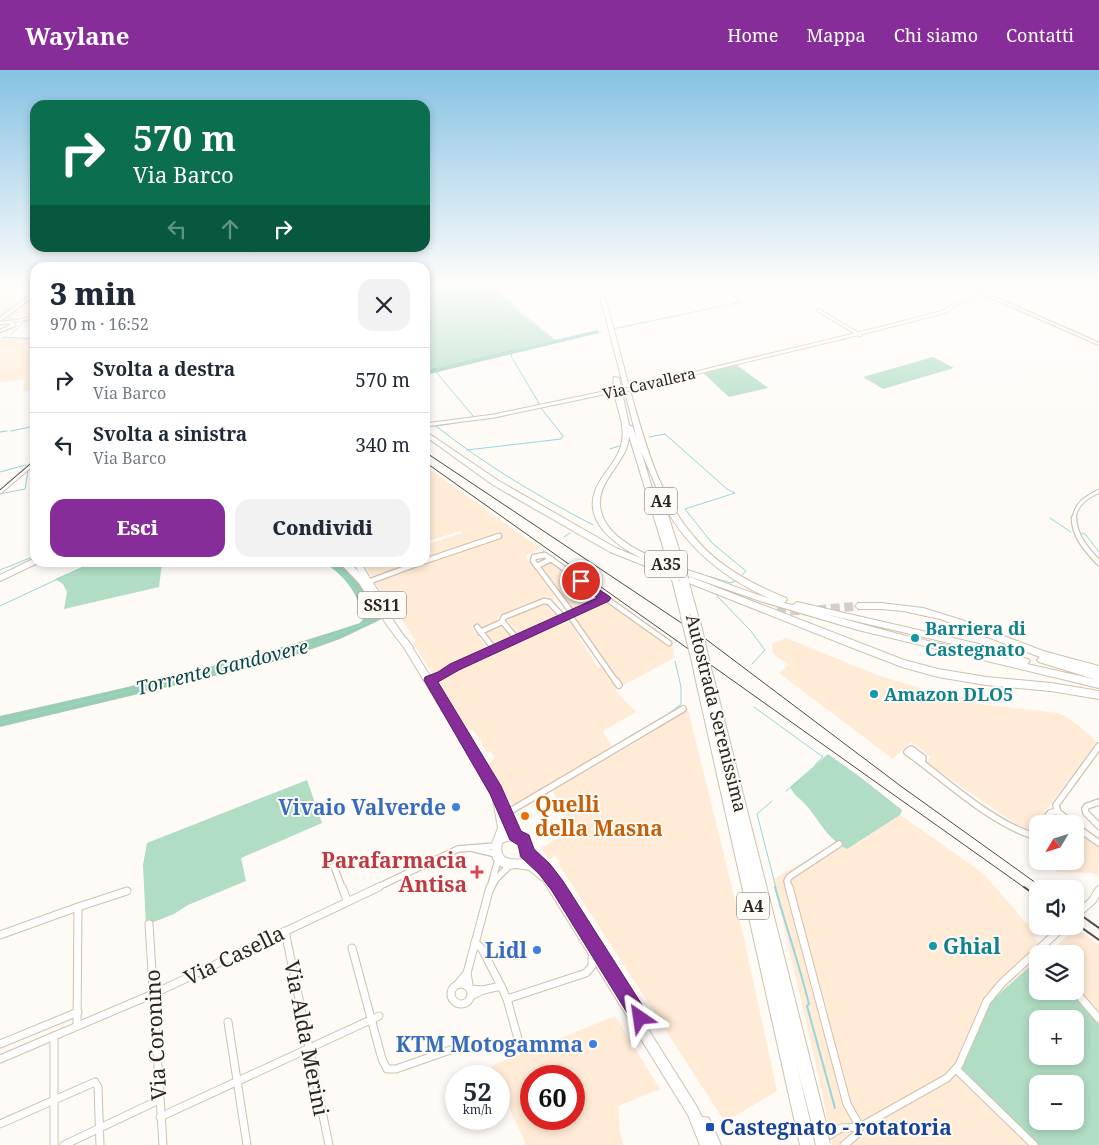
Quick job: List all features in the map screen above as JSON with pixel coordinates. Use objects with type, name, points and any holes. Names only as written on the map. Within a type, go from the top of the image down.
[{"type":"highway","name":"Autostrada Serenissima","points":[[606,334],[616,378],[670,558],[696,623],[704,673],[815,1141]]},
{"type":"highway","name":"Autostrada Serenissima","points":[[612,334],[640,441],[679,562],[679,578],[685,615],[704,673]]},
{"type":"highway","name":"A35","points":[[616,378],[617,392],[626,429],[626,443],[621,456],[598,492],[596,503],[598,514],[604,526],[628,548],[670,566],[792,609],[1099,684]]},
{"type":"highway","points":[[430,431],[504,484],[620,550],[751,602],[777,610]]},
{"type":"highway","points":[[430,431],[509,491],[618,552],[886,658],[922,669],[972,678],[1051,686],[1099,695]]},
{"type":"highway","name":"A35","points":[[640,441],[670,509],[689,537],[714,563],[750,585],[796,604],[979,647],[1054,669],[1099,678]]},
{"type":"highway","points":[[0,576],[30,564]]},
{"type":"highway","points":[[0,576],[30,564]]},
{"type":"highway","points":[[348,567],[364,584],[397,635],[408,647]]},
{"type":"highway","points":[[858,606],[906,607],[951,618],[1030,650],[1099,670]]},
{"type":"highway","points":[[951,618],[1038,658],[1099,678]]},
{"type":"highway","points":[[972,678],[1059,682],[1099,688]]},
{"type":"main road","name":"SS11","points":[[359,567],[496,790],[516,835],[525,842],[526,852],[544,869],[557,886],[697,1109],[714,1145]]},
{"type":"main road","name":"SS11","points":[[496,790],[503,821],[499,847]]},
{"type":"main road","points":[[506,813],[499,847],[502,862],[532,866],[544,873],[693,1112],[707,1145]]},
{"type":"main road","points":[[499,847],[516,835]]},
{"type":"main road","points":[[514,863],[523,858],[526,852]]},
{"type":"street","points":[[1077,334],[1099,344]]},
{"type":"street","name":"Via Cavallera","points":[[430,427],[631,389],[700,371],[860,335]]},
{"type":"street","points":[[0,492],[30,466]]},
{"type":"street","points":[[1099,491],[1080,502],[1073,518],[1079,539],[1099,563]]},
{"type":"street","points":[[430,560],[499,536]]},
{"type":"street","points":[[619,685],[533,560],[534,557],[543,554],[551,559],[669,643]]},
{"type":"street","points":[[537,566],[551,559]]},
{"type":"street","points":[[368,582],[409,567]]},
{"type":"street","points":[[430,680],[605,598]]},
{"type":"street","points":[[494,649],[478,630],[502,622],[504,617],[542,601],[550,602],[564,618]]},
{"type":"street","points":[[502,622],[517,639]]},
{"type":"street","points":[[506,813],[683,709]]},
{"type":"street","points":[[1062,815],[1057,811],[1056,804],[1099,746]]},
{"type":"street","points":[[913,751],[924,759],[922,764],[1021,832],[1029,834]]},
{"type":"street","points":[[1099,802],[1087,806],[1085,810],[1099,826]]},
{"type":"street","points":[[1049,815],[1057,811]]},
{"type":"street","points":[[1084,832],[1099,843]]},
{"type":"street","points":[[839,844],[787,880],[846,1099],[860,1127]]},
{"type":"street","points":[[467,972],[451,993],[454,1002],[464,1004],[470,990],[467,972],[499,847]]},
{"type":"street","name":"Via Casella","points":[[0,1059],[153,994],[458,848],[499,847]]},
{"type":"street","points":[[489,890],[501,873],[514,863]]},
{"type":"street","points":[[334,866],[347,900]]},
{"type":"street","points":[[1084,908],[1092,901],[1099,890]]},
{"type":"street","points":[[0,935],[127,891]]},
{"type":"street","points":[[78,907],[78,1026]]},
{"type":"street","name":"Via Coronino","points":[[149,924],[163,1145]]},
{"type":"street","name":"Via Alda Merini","points":[[285,930],[329,1145]]},
{"type":"street","points":[[1048,945],[1056,935]]},
{"type":"street","points":[[475,942],[482,949],[507,999],[520,1046]]},
{"type":"street","points":[[507,999],[586,973],[593,963],[590,945]]},
{"type":"street","points":[[352,948],[382,1059],[387,1069],[396,1069],[453,1049]]},
{"type":"street","points":[[844,1145],[856,1135],[860,1127],[947,1078],[956,1069],[986,1001],[1002,983],[1029,962]]},
{"type":"street","points":[[457,984],[463,983],[470,990],[483,990],[501,986]]},
{"type":"street","points":[[1083,1000],[1099,1019]]},
{"type":"street","points":[[0,1044],[78,1012]]},
{"type":"street","points":[[160,1117],[379,1016]]},
{"type":"street","points":[[228,1022],[247,1145]]},
{"type":"street","points":[[54,1036],[54,1145]]},
{"type":"street","points":[[956,1069],[1034,1145]]},
{"type":"street","points":[[0,1124],[95,1082],[98,1087],[100,1145]]},
{"type":"street","points":[[64,1145],[159,1100]]},
{"type":"street","points":[[815,1141],[841,1128],[860,1127]]},
{"type":"shaded area","points":[[0,337],[30,340],[30,390],[23,392],[25,379],[0,383]]},
{"type":"shaded area","points":[[430,470],[541,549],[525,556],[553,594],[554,600],[551,601],[547,597],[497,618],[498,622],[481,629],[478,625],[472,628],[486,647],[434,676],[413,643],[416,642],[401,618],[398,619],[375,583],[381,578],[413,567],[430,567],[430,561],[502,537],[500,534],[430,558],[430,543],[462,533],[460,531],[430,540]]},
{"type":"shaded area","points":[[551,561],[600,597],[573,610],[541,568],[541,566]]},
{"type":"shaded area","points":[[365,567],[405,567],[373,578]]},
{"type":"shaded area","points":[[604,601],[608,601],[670,642],[673,645],[674,658],[622,686],[589,642],[574,618]]},
{"type":"shaded area","points":[[540,603],[549,604],[547,607],[554,614],[558,615],[558,619],[522,635],[515,634],[516,631],[509,622],[505,623],[505,619],[540,606]]},
{"type":"shaded area","points":[[568,619],[598,668],[602,666],[617,689],[615,690],[636,712],[603,731],[612,748],[513,807],[487,765],[495,758],[491,751],[487,752],[472,729],[466,732],[438,685],[438,679],[455,669],[495,654],[493,652]]},
{"type":"shaded area","points":[[502,624],[512,636],[493,645],[483,633]]},
{"type":"shaded area","points":[[786,638],[880,676],[926,690],[969,698],[971,703],[1058,713],[1073,721],[1093,738],[1096,743],[1042,815],[1029,815],[1029,829],[1025,830],[928,764],[927,762],[931,757],[911,742],[893,759],[779,673],[789,665],[773,654],[772,644]]},
{"type":"shaded area","points":[[688,709],[742,929],[777,1091],[725,1122],[558,863],[560,862],[556,856],[548,860],[541,848],[573,830],[553,793],[554,789],[657,730],[657,727]]},
{"type":"shaded area","points":[[900,815],[983,873],[1027,924],[1029,923],[1029,935],[1038,935],[1034,938],[1041,945],[1029,945],[1029,967],[989,1003],[1030,1145],[832,1145],[821,1087],[773,879],[828,848],[838,845],[847,849]]},
{"type":"shaded area","points":[[1084,837],[1099,848],[1098,876],[1093,873],[1058,872],[1055,870],[1084,870]]},
{"type":"shaded area","points":[[1084,934],[1099,945],[1099,1025],[1078,1000],[1084,1000],[1084,945],[1057,945],[1068,935]]},
{"type":"shaded area","points":[[615,1016],[660,1089],[618,1106],[623,1145],[526,1145],[510,1109],[510,1065],[493,1065]]},
{"type":"green space","points":[[430,334],[547,334],[554,340],[430,369]]},
{"type":"green space","points":[[580,334],[594,334],[430,374],[430,369]]},
{"type":"green space","points":[[933,357],[954,368],[883,389],[863,377]]},
{"type":"green space","points":[[734,363],[768,388],[729,397],[702,372]]},
{"type":"green space","points":[[83,567],[162,567],[159,587],[64,609],[67,592],[63,584],[55,579]]},
{"type":"green space","points":[[330,567],[344,567],[350,571],[382,619],[340,639],[281,660],[0,727],[0,716],[227,662],[360,623],[364,618],[358,601],[350,587]]},
{"type":"green space","points":[[828,754],[902,810],[900,815],[847,849],[830,836],[790,787]]},
{"type":"green space","points":[[307,780],[322,823],[241,858],[246,881],[146,925],[143,865],[147,843]]},
{"type":"green space","points":[[1029,967],[1029,1000],[1078,1000],[1099,1025],[1099,1145],[1030,1145],[960,1072],[981,1016],[989,1003]]},
{"type":"waterway","points":[[548,334],[556,341]]},
{"type":"waterway","name":"Torrente Gandovere","points":[[556,341],[584,334]]},
{"type":"waterway","name":"Torrente Gandovere","points":[[430,371],[591,334]]},
{"type":"waterway","points":[[3,337],[30,339]]},
{"type":"waterway","name":"Torrente Gandovere","points":[[517,350],[556,341]]},
{"type":"waterway","points":[[512,353],[511,356],[540,405]]},
{"type":"waterway","points":[[436,372],[474,417]]},
{"type":"waterway","points":[[468,450],[561,439],[563,436],[541,408]]},
{"type":"waterway","points":[[436,426],[455,423]]},
{"type":"waterway","points":[[431,426],[436,426]]},
{"type":"waterway","points":[[436,426],[468,450]]},
{"type":"waterway","points":[[11,431],[30,427]]},
{"type":"waterway","points":[[0,432],[7,431]]},
{"type":"waterway","points":[[649,437],[665,434],[727,489],[735,493],[685,509],[712,543],[746,571],[742,575]]},
{"type":"waterway","points":[[610,449],[619,446]]},
{"type":"waterway","points":[[468,450],[552,503],[593,525]]},
{"type":"waterway","points":[[0,472],[26,465]]},
{"type":"waterway","points":[[0,494],[25,489],[28,471],[30,469]]},
{"type":"waterway","points":[[1050,518],[1071,532]]},
{"type":"waterway","points":[[564,537],[570,533]]},
{"type":"waterway","points":[[1082,533],[1086,535],[1099,552]]},
{"type":"waterway","points":[[0,570],[30,558]]},
{"type":"waterway","points":[[0,606],[83,567]]},
{"type":"waterway","name":"Torrente Gandovere","points":[[0,722],[294,651],[367,623],[371,620],[370,616],[357,593],[335,567]]},
{"type":"waterway","points":[[711,577],[731,583],[735,581]]},
{"type":"waterway","points":[[717,596],[750,630],[765,650],[752,664]]},
{"type":"waterway","points":[[667,715],[681,704],[681,687],[675,661]]},
{"type":"waterway","points":[[754,707],[823,757],[815,765]]},
{"type":"waterway","points":[[786,791],[799,781]]},
{"type":"waterway","points":[[772,801],[757,814],[776,888]]},
{"type":"waterway","points":[[775,887],[805,989],[809,1004],[807,1006],[835,1108]]},
{"type":"tunnel","points":[[777,610],[804,611],[859,606]]},
{"type":"railway","points":[[430,455],[707,640],[902,787],[1032,880]]},
{"type":"railway","points":[[0,490],[30,464]]},
{"type":"railway","points":[[430,466],[1025,888]]},
{"type":"railway","points":[[1024,887],[1029,891]]},
{"type":"railway","points":[[1084,917],[1099,928]]},
{"type":"railway","points":[[1084,929],[1099,940]]},
{"type":"place","name":"Barriera di Castegnato","points":[[915,638]]},
{"type":"place","name":"Amazon DLO5","points":[[874,694]]},
{"type":"place","name":"Vivaio Valverde","points":[[456,807]]},
{"type":"place","name":"Quelli della Masna","points":[[525,816]]},
{"type":"place","name":"Parafarmacia Antisa","points":[[477,872]]},
{"type":"place","name":"Ghial","points":[[933,946]]},
{"type":"place","name":"Lidl","points":[[537,950]]},
{"type":"place","name":"KTM Motogamma","points":[[593,1044]]},
{"type":"place","name":"Castegnato - rotatoria","points":[[710,1127]]},
{"type":"route","points":[[581,581],[605,598],[454,667],[430,680],[496,790],[512,829],[526,845],[526,852],[551,877],[640,1018]]}]
